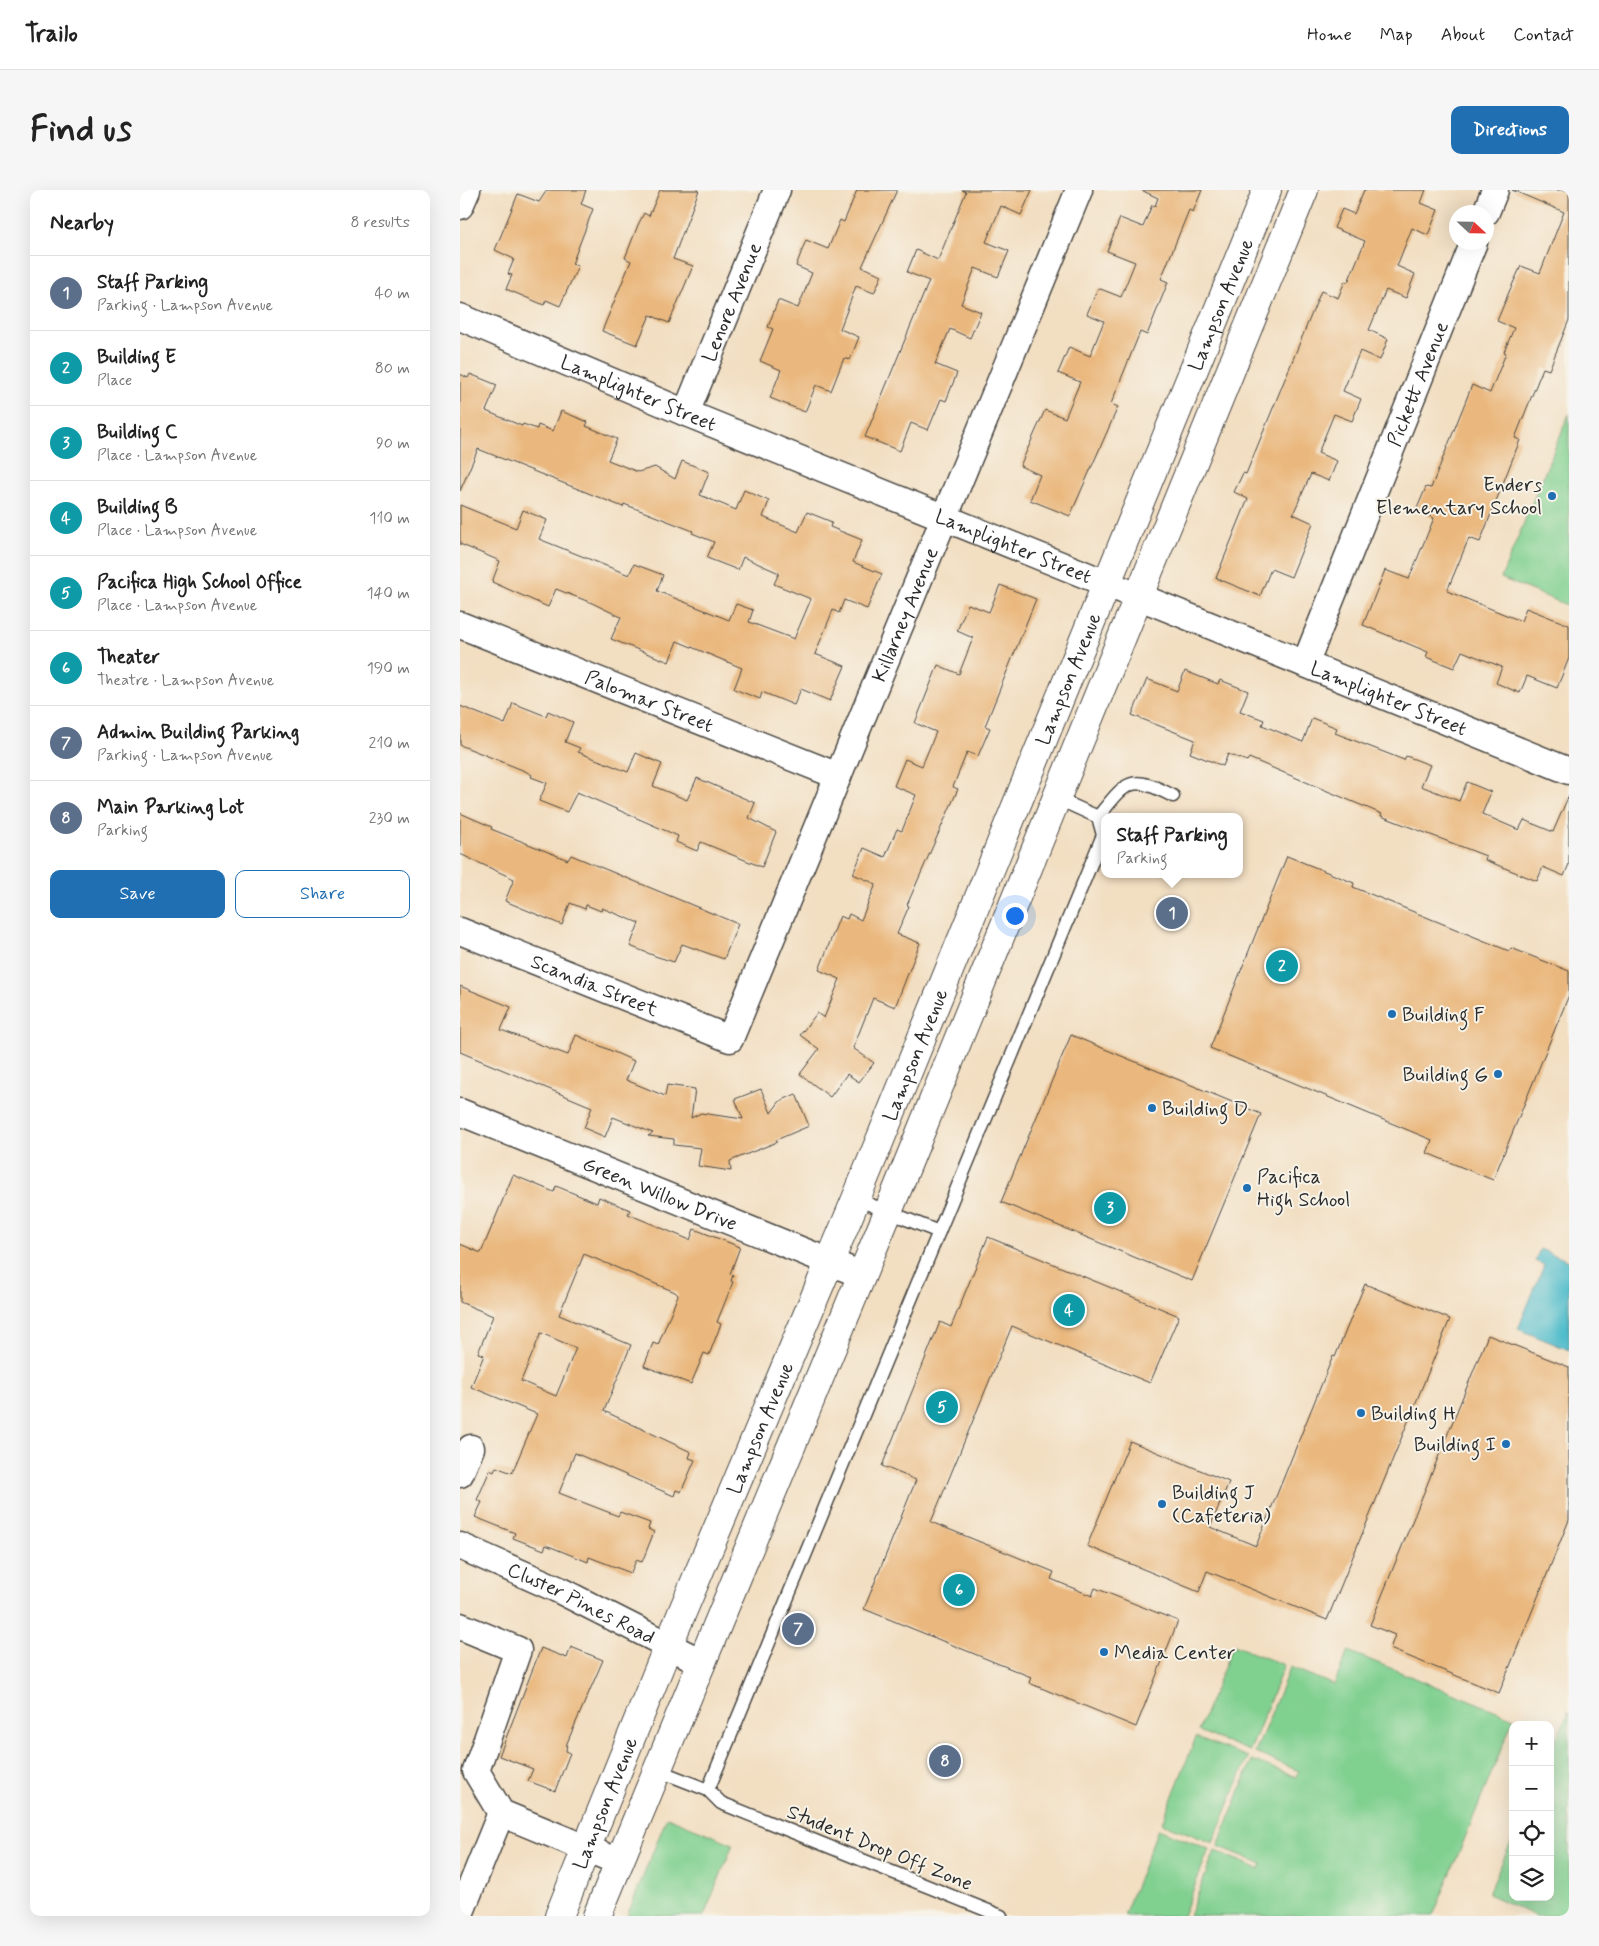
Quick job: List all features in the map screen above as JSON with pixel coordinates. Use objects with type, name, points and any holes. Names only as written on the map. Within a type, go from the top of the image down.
[{"type":"main road","name":"Lampson Avenue","points":[[559,1916],[668,1646],[856,1199],[1267,190]]},
{"type":"main road","name":"Lampson Avenue","points":[[597,1916],[888,1212],[1304,190]]},
{"type":"street","points":[[460,206],[467,190]]},
{"type":"street","name":"Lenore Avenue","points":[[686,413],[777,190]]},
{"type":"street","name":"Killarney Avenue","points":[[730,1039],[1079,190]]},
{"type":"street","points":[[1489,205],[1495,190]]},
{"type":"street","name":"Pickett Avenue","points":[[1305,664],[1471,250]]},
{"type":"street","name":"Lamplighter Street","points":[[460,317],[686,413],[1569,771]]},
{"type":"street","name":"Palomar Street","points":[[460,625],[838,776]]},
{"type":"street","name":"Scandia Street","points":[[460,931],[730,1039]]},
{"type":"street","name":"Green Willow Drive","points":[[460,1112],[862,1275]]},
{"type":"street","points":[[460,1474],[471,1448]]},
{"type":"street","name":"Cluster Pines Road","points":[[460,1546],[557,1589],[701,1662]]},
{"type":"street","points":[[460,1626],[518,1650],[476,1770],[501,1813],[619,1862]]},
{"type":"street","points":[[460,1914],[501,1813]]},
{"type":"lane","points":[[1101,813],[1123,786],[1136,783],[1149,784],[1173,796]]},
{"type":"lane","points":[[1056,798],[1098,817]]},
{"type":"lane","points":[[1098,817],[1101,813]]},
{"type":"lane","points":[[1098,817],[1101,828]]},
{"type":"lane","points":[[708,1790],[1101,840]]},
{"type":"lane","points":[[856,1199],[939,1232]]},
{"type":"lane","name":"Student Drop Off Zone","points":[[658,1770],[708,1790],[721,1803],[1001,1916]]},
{"type":"green space","name":"Enders Elementary School","points":[[1569,414],[1569,606],[1501,578]]},
{"type":"green space","points":[[1233,1645],[1284,1665],[1250,1751],[1198,1731]]},
{"type":"green space","points":[[1348,1651],[1514,1718],[1513,1721],[1509,1721],[1509,1730],[1433,1916],[1189,1916],[1215,1851],[1259,1869],[1262,1864],[1218,1846],[1252,1760],[1296,1777],[1299,1771],[1255,1753],[1290,1667],[1334,1685]]},
{"type":"green space","points":[[1569,1711],[1569,1916],[1536,1916],[1488,1894],[1509,1847],[1509,1901],[1554,1901],[1554,1744]]},
{"type":"green space","points":[[1196,1737],[1248,1757],[1213,1843],[1162,1823]]},
{"type":"green space","points":[[667,1817],[733,1844],[704,1916],[627,1916]]},
{"type":"green space","points":[[1158,1829],[1209,1849],[1183,1916],[1124,1915]]},
{"type":"water","points":[[1540,1249],[1569,1261],[1569,1350],[1518,1329],[1544,1265],[1535,1261]]},
{"type":"building","points":[[547,190],[586,190],[581,204],[593,209],[572,264],[578,266],[560,306],[546,300],[544,305],[506,289],[512,275],[508,274],[514,259],[495,250],[518,194],[539,202]]},
{"type":"building","points":[[660,190],[699,190],[673,259],[693,266],[669,323],[650,315],[637,345],[602,331],[631,261],[625,258],[638,225],[644,213],[649,216]]},
{"type":"building","points":[[857,190],[897,190],[862,267],[882,275],[874,293],[856,286],[840,329],[859,337],[850,360],[844,358],[831,391],[816,385],[805,412],[770,398],[781,370],[760,361],[773,329],[768,327],[778,300],[798,308],[812,273],[796,266],[806,240],[828,249],[840,220],[844,222]]},
{"type":"building","points":[[962,190],[1032,190],[1021,215],[1001,206],[986,242],[1009,251],[998,277],[975,268],[961,304],[981,312],[970,338],[950,329],[935,364],[957,373],[946,401],[941,399],[928,430],[911,423],[900,451],[865,437],[929,281],[907,272],[916,250],[938,260],[966,192]]},
{"type":"building","points":[[1141,190],[1202,190],[1193,212],[1189,210],[1161,279],[1168,282],[1147,335],[1140,332],[1111,404],[1118,407],[1070,516],[1030,500],[1040,475],[1020,466],[1045,410],[1065,418],[1080,382],[1058,373],[1069,347],[1090,356],[1104,321],[1087,314],[1098,288],[1121,297],[1135,262],[1107,251],[1120,218],[1143,227],[1152,205],[1155,206],[1158,198]]},
{"type":"building","points":[[1364,190],[1426,190],[1421,203],[1438,210],[1428,235],[1412,228],[1397,266],[1415,274],[1406,298],[1386,290],[1369,330],[1388,339],[1380,360],[1360,351],[1343,391],[1361,399],[1352,421],[1334,414],[1318,453],[1337,461],[1329,481],[1311,474],[1293,514],[1313,523],[1291,577],[1271,569],[1260,596],[1216,578],[1248,499],[1234,492],[1243,473],[1246,474],[1321,291],[1338,298],[1345,281],[1348,282],[1365,241],[1334,228],[1342,209],[1354,214]]},
{"type":"building","points":[[1512,190],[1569,190],[1569,320],[1549,370],[1543,368],[1515,438],[1520,440],[1480,542],[1469,538],[1447,591],[1521,621],[1526,608],[1569,625],[1569,658],[1557,688],[1527,676],[1520,693],[1496,683],[1502,667],[1462,651],[1454,668],[1426,657],[1428,652],[1363,625],[1385,570],[1409,579],[1434,518],[1416,511],[1426,487],[1431,488],[1472,385],[1490,393],[1514,328],[1497,321],[1521,266],[1540,273],[1564,212]]},
{"type":"building","points":[[460,374],[468,378],[470,374],[497,385],[486,411],[522,426],[523,424],[537,429],[538,425],[553,431],[561,411],[588,422],[586,426],[617,439],[608,460],[638,472],[655,467],[675,479],[682,461],[709,472],[700,495],[736,510],[744,490],[769,501],[763,517],[798,532],[807,512],[832,522],[830,527],[862,540],[853,562],[882,574],[867,609],[844,600],[839,613],[833,610],[815,654],[845,666],[830,701],[801,689],[794,705],[762,692],[760,699],[734,689],[742,668],[677,641],[669,662],[611,639],[621,617],[592,603],[556,589],[548,607],[492,582],[500,561],[460,544],[460,505],[516,528],[523,510],[547,520],[539,539],[629,575],[634,564],[663,575],[657,591],[729,620],[736,604],[753,610],[749,622],[794,639],[811,599],[774,584],[779,573],[743,557],[738,570],[707,558],[714,542],[692,533],[693,531],[624,504],[623,507],[478,449],[460,491]]},
{"type":"building","points":[[1000,585],[1036,599],[985,726],[990,728],[978,756],[967,752],[953,787],[958,789],[907,905],[909,906],[897,934],[920,943],[895,1007],[873,998],[853,1048],[874,1063],[859,1082],[847,1074],[830,1097],[800,1074],[819,1049],[800,1035],[817,1013],[824,1018],[840,979],[819,970],[840,916],[847,919],[849,914],[861,920],[876,884],[853,874],[864,848],[885,857],[897,829],[902,831],[916,795],[894,786],[905,759],[922,766],[936,732],[915,723],[938,665],[959,674],[973,638],[957,631],[968,604],[989,612]]},
{"type":"building","points":[[1185,671],[1218,684],[1220,680],[1248,691],[1240,711],[1264,720],[1262,725],[1303,742],[1312,718],[1337,728],[1335,733],[1404,760],[1406,756],[1430,765],[1421,786],[1459,801],[1467,782],[1491,792],[1482,814],[1519,830],[1524,820],[1553,832],[1569,795],[1569,864],[1564,876],[1543,867],[1537,881],[1485,860],[1486,856],[1381,816],[1382,814],[1249,758],[1247,761],[1228,754],[1223,766],[1190,753],[1195,740],[1132,715],[1147,679],[1177,691]]},
{"type":"building","points":[[513,703],[546,716],[548,711],[573,722],[565,742],[580,748],[578,752],[628,772],[636,753],[662,764],[653,786],[687,800],[697,778],[755,803],[749,818],[776,832],[762,867],[701,842],[697,851],[676,842],[678,836],[577,792],[567,812],[539,801],[547,783],[531,777],[532,775],[525,771],[460,745],[460,706],[505,724]]},
{"type":"building","points":[[460,813],[492,827],[491,829],[568,860],[571,855],[738,924],[724,959],[682,944],[674,962],[630,946],[639,923],[602,908],[601,911],[586,905],[585,909],[570,903],[562,925],[505,901],[514,879],[460,854]]},
{"type":"building","points":[[1287,856],[1354,883],[1353,887],[1509,951],[1511,948],[1569,971],[1569,995],[1493,1180],[1427,1153],[1432,1140],[1210,1048]]},
{"type":"building","points":[[460,986],[511,1007],[501,1030],[568,1055],[576,1035],[634,1061],[626,1080],[665,1096],[667,1085],[695,1089],[691,1118],[701,1113],[743,1119],[735,1099],[761,1089],[771,1113],[780,1101],[796,1094],[809,1126],[776,1140],[777,1142],[730,1161],[731,1171],[698,1166],[701,1148],[674,1145],[674,1139],[648,1136],[653,1133],[613,1117],[605,1137],[584,1128],[592,1107],[460,1052]]},
{"type":"building","points":[[1071,1035],[1261,1114],[1192,1281],[1001,1202]]},
{"type":"building","points":[[513,1175],[554,1192],[556,1186],[597,1203],[599,1197],[630,1210],[628,1214],[690,1240],[694,1229],[740,1247],[730,1274],[733,1275],[731,1281],[733,1282],[717,1322],[721,1324],[709,1355],[704,1353],[691,1384],[644,1366],[653,1343],[658,1345],[678,1295],[675,1292],[584,1254],[559,1315],[631,1345],[604,1411],[691,1452],[689,1458],[695,1460],[681,1492],[676,1490],[674,1496],[575,1453],[559,1493],[618,1516],[620,1512],[650,1523],[648,1529],[654,1532],[642,1562],[636,1560],[631,1573],[589,1557],[588,1562],[546,1545],[544,1550],[513,1538],[515,1533],[475,1517],[482,1502],[477,1500],[490,1470],[494,1472],[496,1467],[512,1473],[537,1414],[471,1387],[484,1355],[478,1353],[493,1316],[460,1302],[460,1244],[481,1253]],"holes":[[[541,1333],[576,1348],[556,1396],[521,1381]]]},
{"type":"building","points":[[988,1237],[1179,1316],[1150,1383],[1012,1326],[931,1522],[1054,1572],[1051,1579],[1092,1596],[1095,1588],[1178,1621],[1136,1727],[1029,1683],[1031,1677],[864,1609],[916,1480],[882,1466],[940,1322],[951,1327]]},
{"type":"building","name":"Building H","points":[[1365,1284],[1450,1319],[1327,1620],[1207,1571],[1199,1592],[1087,1546],[1130,1441],[1229,1482],[1210,1527],[1256,1546],[1333,1356],[1335,1357]]},
{"type":"building","name":"Building I","points":[[1488,1335],[1569,1367],[1569,1520],[1499,1693],[1390,1649],[1395,1635],[1370,1625]]},
{"type":"building","points":[[571,1647],[603,1660],[567,1743],[566,1751],[570,1753],[555,1791],[528,1781],[533,1769],[499,1756],[541,1648],[567,1658]]},
{"type":"place","name":"Enders Elementary School","points":[[1552,496]]},
{"type":"place","name":"Staff Parking","points":[[1172,913]]},
{"type":"place","name":"Building E","points":[[1282,966]]},
{"type":"place","name":"Building F","points":[[1392,1014]]},
{"type":"place","name":"Building G","points":[[1498,1074]]},
{"type":"place","name":"Building D","points":[[1152,1108]]},
{"type":"place","name":"Pacifica High School","points":[[1247,1188]]},
{"type":"place","name":"Building C","points":[[1110,1208]]},
{"type":"place","name":"Building B","points":[[1069,1310]]},
{"type":"place","name":"Pacifica High School Office","points":[[942,1407]]},
{"type":"place","name":"Building H","points":[[1361,1413]]},
{"type":"place","name":"Building I","points":[[1506,1444]]},
{"type":"place","name":"Building J (Cafeteria)","points":[[1162,1504]]},
{"type":"place","name":"Theater","points":[[959,1590]]},
{"type":"place","name":"Admin Building Parking","points":[[798,1629]]},
{"type":"place","name":"Media Center","points":[[1104,1652]]},
{"type":"place","name":"Main Parking Lot","points":[[945,1761]]}]
